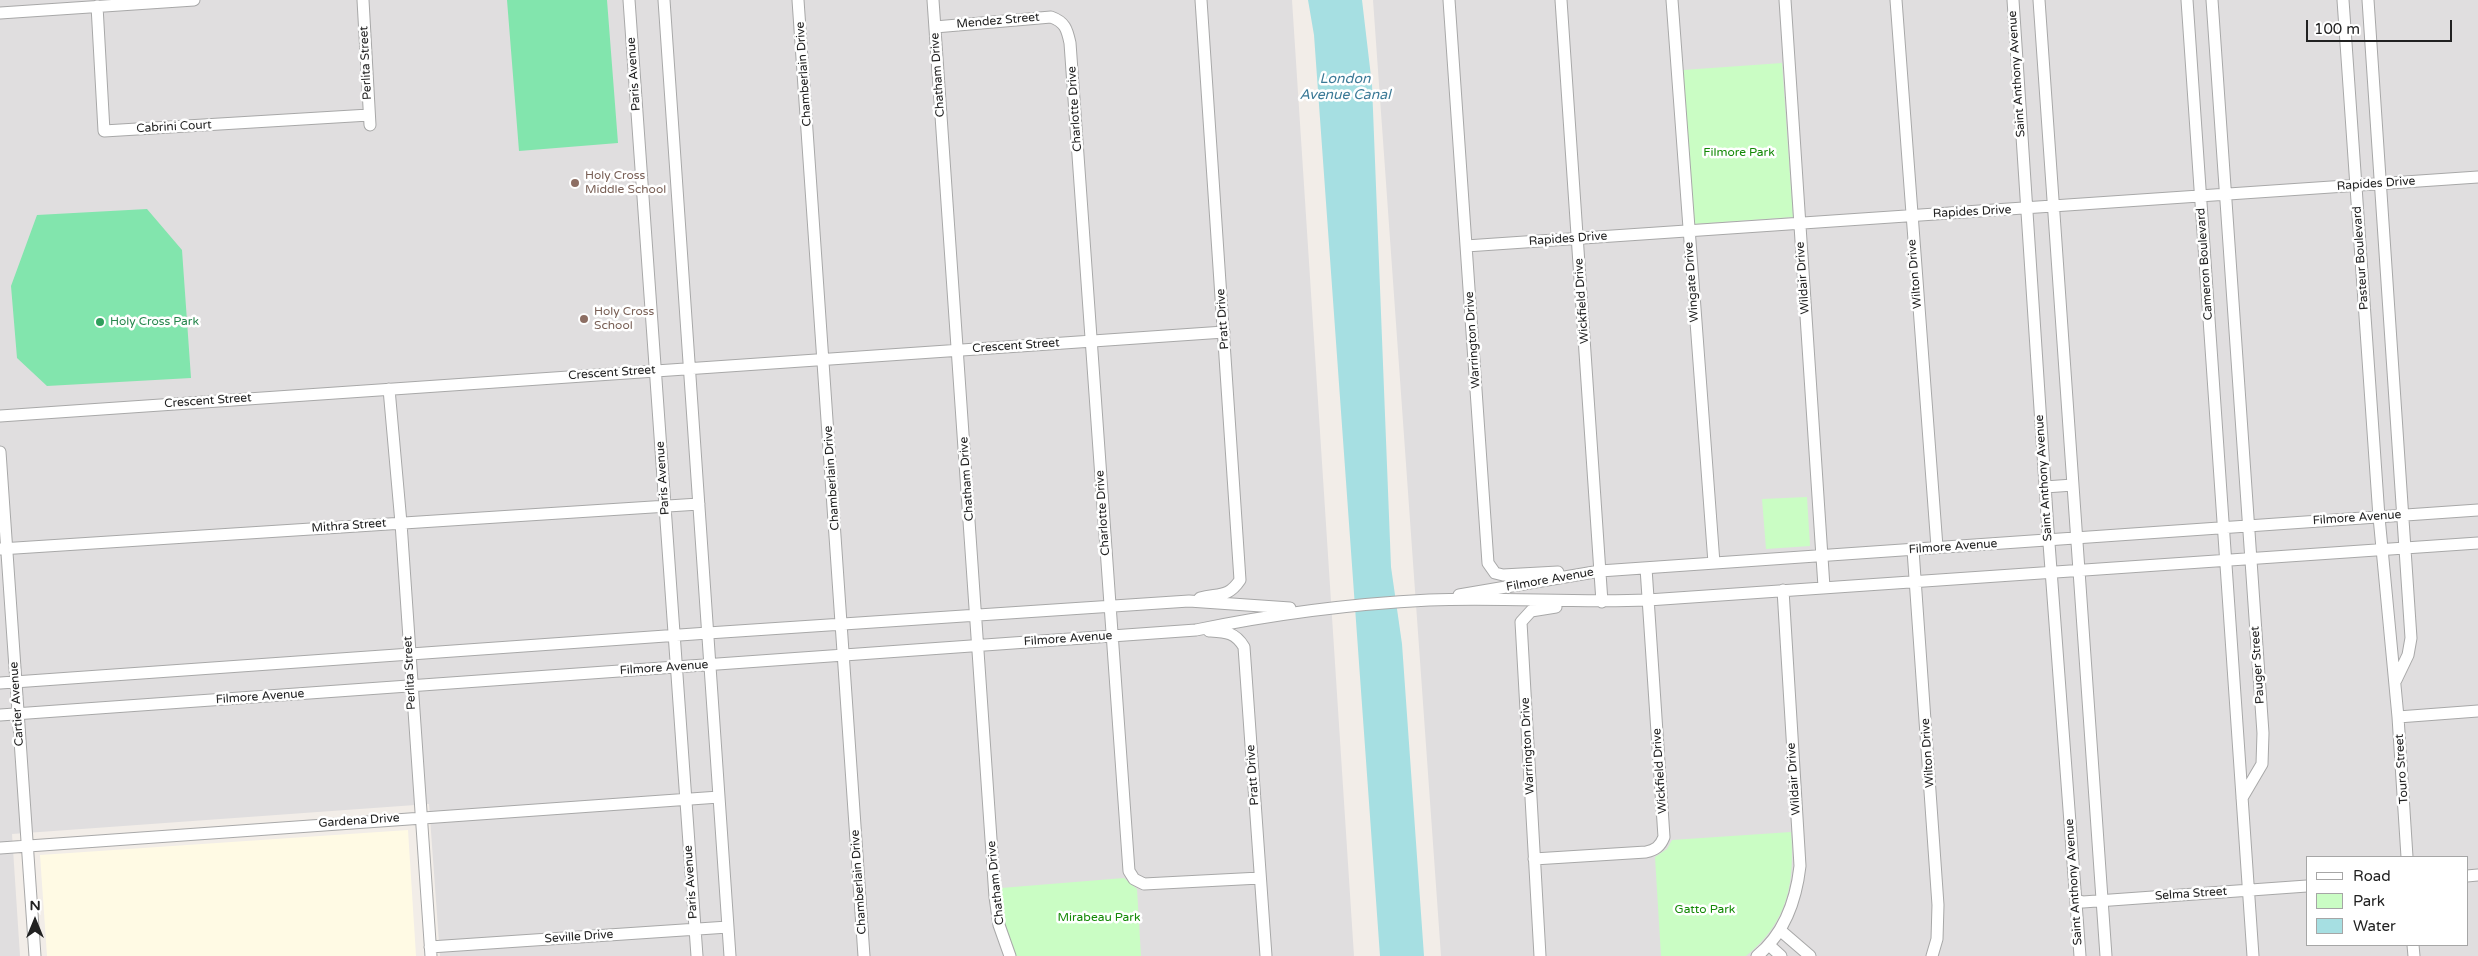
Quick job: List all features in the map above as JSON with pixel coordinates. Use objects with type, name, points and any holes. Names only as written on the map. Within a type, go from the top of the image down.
[{"type":"street","points":[[0,13],[194,0]]},
{"type":"street","name":"Perlita Street","points":[[362,0],[370,120]]},
{"type":"street","name":"Paris Avenue","points":[[629,0],[697,956]]},
{"type":"street","points":[[664,0],[730,956]]},
{"type":"street","name":"Chamberlain Drive","points":[[798,0],[864,956]]},
{"type":"street","name":"Chatham Drive","points":[[933,0],[995,897],[998,925],[1010,956]]},
{"type":"street","name":"Pratt Drive","points":[[1189,602],[1227,593],[1234,589],[1240,580],[1201,0]]},
{"type":"street","name":"Warrington Drive","points":[[1449,0],[1488,563],[1490,569],[1503,575],[1600,571]]},
{"type":"street","name":"Wickfield Drive","points":[[1561,0],[1602,602]]},
{"type":"street","name":"Wingate Drive","points":[[1672,0],[1714,563]]},
{"type":"street","name":"Wildair Drive","points":[[1785,0],[1824,587]]},
{"type":"street","name":"Wilton Drive","points":[[1896,0],[1910,215],[1936,548]]},
{"type":"street","name":"Saint Anthony Avenue","points":[[2013,0],[2045,487],[2080,956]]},
{"type":"street","points":[[2039,0],[2106,956]]},
{"type":"street","name":"Cameron Boulevard","points":[[2187,0],[2223,528]]},
{"type":"street","name":"Cameron Boulevard","points":[[2212,0],[2248,526]]},
{"type":"street","name":"Pasteur Boulevard","points":[[2343,0],[2379,517]]},
{"type":"street","name":"Pasteur Boulevard","points":[[2368,0],[2403,515]]},
{"type":"street","name":"Cabrini Court","points":[[97,6],[104,131],[370,120]]},
{"type":"street","name":"Mendez Street","points":[[935,27],[1038,16],[1061,20]]},
{"type":"street","name":"Charlotte Drive","points":[[1061,20],[1068,30],[1070,43],[1129,871],[1134,879],[1144,884],[1260,878]]},
{"type":"street","name":"Rapides Drive","points":[[1466,246],[2478,177]]},
{"type":"street","name":"Crescent Street","points":[[0,416],[1224,332]]},
{"type":"street","name":"Perlita Street","points":[[388,389],[401,523],[430,951]]},
{"type":"street","name":"Cartier Avenue","points":[[0,452],[3,549],[16,682],[35,956]]},
{"type":"street","points":[[2045,487],[2073,485]]},
{"type":"street","name":"Mithra Street","points":[[3,549],[699,504]]},
{"type":"street","name":"Filmore Avenue","points":[[1430,600],[1600,571],[2478,510]]},
{"type":"street","points":[[2395,681],[2408,655],[2411,638],[2403,515]]},
{"type":"street","name":"Touro Street","points":[[2379,517],[2398,717],[2407,856]]},
{"type":"street","name":"Pauger Street","points":[[2242,798],[2258,775],[2262,764],[2263,750],[2248,526]]},
{"type":"street","name":"Pauger Street","points":[[2223,528],[2252,956]]},
{"type":"street","name":"Filmore Avenue","points":[[0,715],[1196,630],[1254,618],[1327,608],[1430,600],[1602,602],[1648,600],[1915,580],[2478,543]]},
{"type":"street","name":"Wilton Drive","points":[[1913,550],[1938,905],[1937,939],[1932,956]]},
{"type":"street","name":"Wickfield Drive","points":[[1534,859],[1646,852],[1654,850],[1664,837],[1646,568]]},
{"type":"street","name":"Wildair Drive","points":[[1757,956],[1781,930],[1794,896],[1800,866],[1783,590]]},
{"type":"street","name":"Filmore Avenue","points":[[0,683],[1110,606],[1189,602],[1327,608]]},
{"type":"street","name":"Warrington Drive","points":[[1540,956],[1521,622],[1531,611],[1542,608],[1602,602]]},
{"type":"street","name":"Pratt Drive","points":[[1196,630],[1232,634],[1239,638],[1244,647],[1266,956]]},
{"type":"street","points":[[2398,717],[2478,711]]},
{"type":"street","name":"Gardena Drive","points":[[0,848],[420,816],[719,797]]},
{"type":"street","name":"Selma Street","points":[[2076,900],[2102,901],[2306,886]]},
{"type":"street","name":"Seville Drive","points":[[430,951],[728,927]]},
{"type":"street","points":[[1781,930],[1810,956]]},
{"type":"street","points":[[1769,945],[1781,956]]},
{"type":"shaded area","points":[[0,0],[1292,0],[1354,956],[440,956],[429,804],[12,834],[20,956],[0,956]]},
{"type":"shaded area","points":[[1373,0],[2478,0],[2478,956],[1441,956]]},
{"type":"shaded area","points":[[408,830],[416,956],[47,956],[40,855]]},
{"type":"green space","points":[[507,0],[607,0],[618,143],[519,151]]},
{"type":"green space","name":"Filmore Park","points":[[1782,63],[1793,217],[1694,224],[1683,70]]},
{"type":"green space","name":"Holy Cross Park","points":[[147,209],[182,250],[191,378],[47,386],[17,358],[11,286],[37,215]]},
{"type":"green space","points":[[1807,497],[1810,546],[1766,549],[1762,499]]},
{"type":"green space","name":"Gatto Park","points":[[1791,832],[1792,868],[1786,900],[1780,915],[1760,943],[1746,956],[1661,956],[1655,857],[1667,849],[1672,840]]},
{"type":"green space","name":"Mirabeau Park","points":[[1124,878],[1137,889],[1141,956],[1016,956],[1005,926],[1001,888]]},
{"type":"water","name":"London Avenue Canal","points":[[1308,0],[1362,0],[1372,85],[1391,567],[1402,644],[1424,956],[1380,956],[1314,35]]},
{"type":"place","name":"Holy Cross Middle School","points":[[575,183]]},
{"type":"place","name":"Holy Cross School","points":[[584,319]]},
{"type":"place","name":"Holy Cross Park","points":[[100,322]]}]
